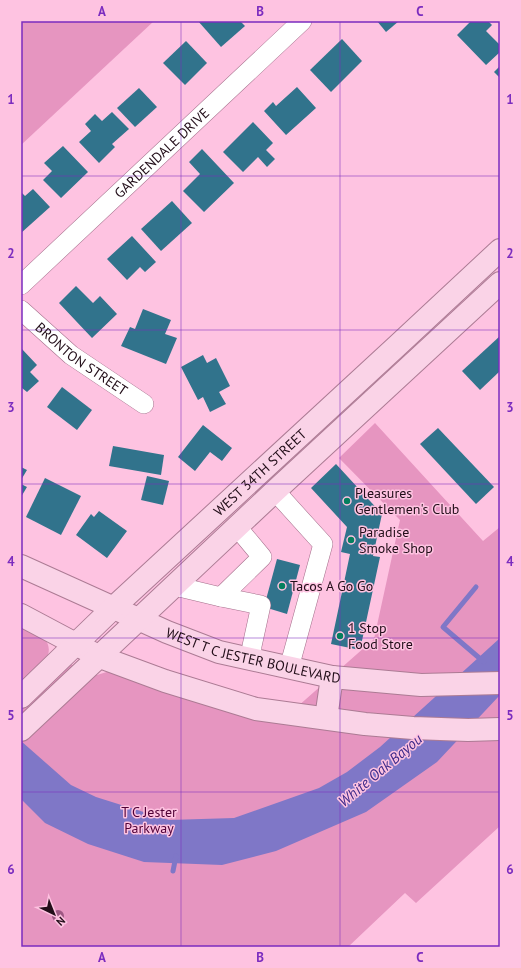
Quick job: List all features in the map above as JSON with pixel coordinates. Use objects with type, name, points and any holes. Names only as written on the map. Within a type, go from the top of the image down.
[{"type":"main road","name":"WEST 34TH STREET","points":[[21,697],[113,608],[500,250]]},
{"type":"main road","name":"WEST 34TH STREET","points":[[21,730],[56,699],[154,604],[500,283]]},
{"type":"main road","name":"WEST T C JESTER BOULEVARD","points":[[21,566],[139,620],[219,652],[251,660],[332,677],[421,685],[500,683]]},
{"type":"main road","points":[[21,615],[100,657],[164,681],[256,709],[366,724],[413,728],[468,730],[500,729]]},
{"type":"main road","points":[[326,718],[332,677]]},
{"type":"street","name":"GARDENDALE DRIVE","points":[[21,285],[302,21]]},
{"type":"street","name":"BRONTON STREET","points":[[21,310],[71,355],[144,404]]},
{"type":"street","points":[[275,492],[323,544],[292,657],[291,668]]},
{"type":"street","points":[[221,596],[262,557],[237,527]]},
{"type":"street","points":[[175,586],[261,605],[252,646],[251,660]]},
{"type":"green space","points":[[21,21],[154,21],[21,145]]},
{"type":"green space","name":"T C Jester Parkway","points":[[375,423],[483,541],[500,527],[500,826],[416,903],[405,893],[348,947],[21,947],[21,626],[41,636],[45,640],[49,649],[48,655],[97,675],[110,671],[280,722],[374,639],[400,520],[339,458]]},
{"type":"water","name":"White Oak Bayou","points":[[500,638],[500,695],[437,762],[366,812],[276,851],[222,865],[144,862],[88,844],[45,823],[21,799],[21,741],[71,785],[96,797],[169,820],[234,818],[319,788],[347,772],[380,747]]},
{"type":"building","points":[[198,21],[240,21],[245,26],[221,47]]},
{"type":"building","points":[[377,21],[399,21],[386,32]]},
{"type":"building","points":[[471,21],[488,21],[492,25],[486,31],[500,45],[500,52],[486,65],[457,35]]},
{"type":"building","points":[[342,39],[362,61],[331,92],[310,70]]},
{"type":"building","points":[[186,41],[207,63],[185,85],[163,63]]},
{"type":"building","points":[[500,66],[500,78],[494,72]]},
{"type":"building","points":[[297,87],[316,108],[286,135],[264,111],[273,102],[276,106]]},
{"type":"building","points":[[139,88],[157,107],[135,127],[117,108]]},
{"type":"building","points":[[112,112],[129,129],[112,144],[115,147],[99,163],[79,142],[91,131],[85,124],[95,114],[102,121]]},
{"type":"building","points":[[253,122],[273,143],[266,150],[275,159],[267,167],[258,157],[243,172],[223,152]]},
{"type":"building","points":[[63,146],[88,172],[61,198],[43,180],[52,171],[44,163]]},
{"type":"building","points":[[202,149],[234,183],[204,212],[183,191],[200,174],[189,162]]},
{"type":"building","points":[[33,189],[50,207],[21,233],[21,192],[25,196]]},
{"type":"building","points":[[172,201],[192,223],[161,251],[141,229]]},
{"type":"building","points":[[132,236],[156,262],[145,272],[140,267],[127,280],[107,259]]},
{"type":"building","points":[[76,286],[93,303],[100,296],[117,314],[92,338],[59,303]]},
{"type":"building","points":[[143,309],[171,320],[165,334],[177,338],[166,364],[121,346],[130,327],[135,329]]},
{"type":"building","points":[[500,336],[500,371],[480,390],[462,371]]},
{"type":"building","points":[[21,348],[37,365],[30,372],[39,381],[27,392],[22,388],[21,389]]},
{"type":"building","points":[[203,355],[207,363],[216,358],[230,386],[219,392],[226,404],[210,412],[203,397],[198,400],[181,367]]},
{"type":"building","points":[[62,387],[92,410],[77,430],[47,407]]},
{"type":"building","points":[[203,425],[232,448],[222,461],[210,452],[195,471],[178,457]]},
{"type":"building","points":[[438,428],[494,487],[476,504],[420,444]]},
{"type":"building","points":[[113,446],[164,455],[161,475],[109,466]]},
{"type":"building","points":[[336,464],[382,514],[373,556],[380,557],[360,650],[331,644],[350,554],[341,552],[347,527],[311,488]]},
{"type":"building","points":[[21,467],[27,470],[21,480]]},
{"type":"building","points":[[147,476],[169,481],[163,505],[141,500]]},
{"type":"building","points":[[45,478],[81,496],[61,535],[26,517]]},
{"type":"building","points":[[21,484],[27,487],[21,497]]},
{"type":"building","points":[[99,511],[127,531],[107,558],[76,535],[91,514],[94,517]]},
{"type":"building","name":"Tacos A Go Go","points":[[277,559],[300,565],[287,614],[264,607]]},
{"type":"waterway","points":[[476,587],[443,627],[484,662]]},
{"type":"waterway","points":[[173,871],[176,856]]},
{"type":"place","name":"Pleasures Gentlemen's Club","points":[[347,501]]},
{"type":"place","name":"Paradise Smoke Shop","points":[[351,540]]},
{"type":"place","name":"Tacos A Go Go","points":[[282,586]]},
{"type":"place","name":"1 Stop Food Store","points":[[340,636]]}]
